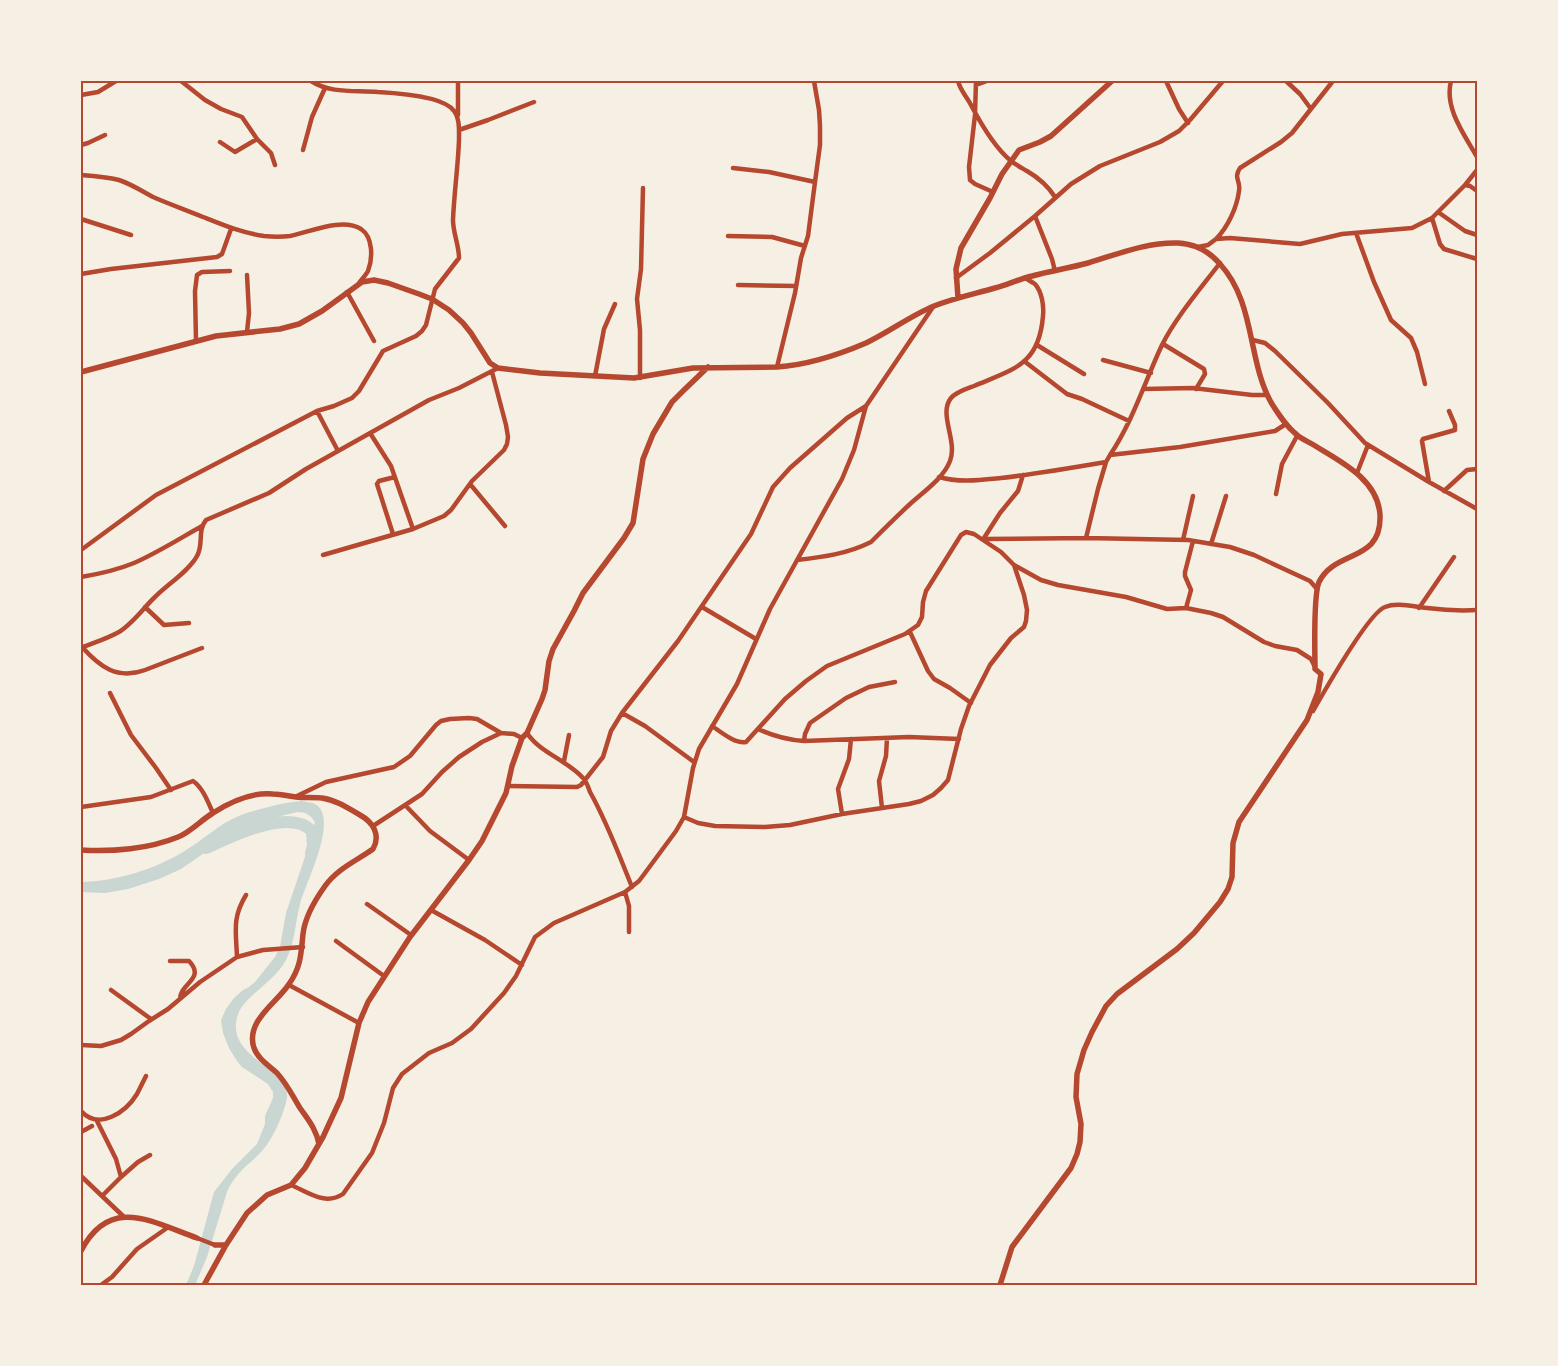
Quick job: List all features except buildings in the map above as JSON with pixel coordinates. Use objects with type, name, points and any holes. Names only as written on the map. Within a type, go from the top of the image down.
[{"type":"street","points":[[81,95],[98,92],[116,81]]},
{"type":"street","points":[[181,81],[205,100],[242,117],[257,139],[271,153],[275,165]]},
{"type":"street","points":[[311,81],[325,88],[335,90],[379,92],[438,101],[448,104],[458,119]]},
{"type":"street","points":[[82,547],[156,495],[317,411],[352,398],[383,351],[416,336],[422,331],[426,325],[435,289],[459,258],[453,222],[459,130],[458,81]]},
{"type":"street","points":[[777,367],[801,258],[808,236],[820,145],[819,110],[814,81]]},
{"type":"street","points":[[958,81],[975,115],[998,146],[1011,161],[1038,178],[1055,197]]},
{"type":"street","points":[[987,81],[976,83],[975,115],[969,167],[970,180],[993,192]]},
{"type":"street","points":[[958,298],[956,270],[958,256],[964,242],[1011,161],[1019,150],[1051,136],[1112,81]]},
{"type":"street","points":[[1166,81],[1188,123]]},
{"type":"street","points":[[956,278],[1035,216],[1071,184],[1117,158],[1160,142],[1178,131],[1188,123],[1223,81]]},
{"type":"street","points":[[1286,81],[1300,94],[1311,109]]},
{"type":"street","points":[[1198,247],[1208,245],[1216,239],[1228,222],[1240,190],[1236,174],[1240,168],[1292,133],[1334,81]]},
{"type":"street","points":[[1451,81],[1450,97],[1452,108],[1477,157]]},
{"type":"street","points":[[303,150],[316,106],[325,88]]},
{"type":"street","points":[[459,130],[534,102]]},
{"type":"street","points":[[81,145],[105,135]]},
{"type":"street","points":[[220,142],[235,152],[257,139]]},
{"type":"street","points":[[733,168],[769,172],[815,182]]},
{"type":"street","points":[[1216,239],[1230,238],[1300,244],[1356,233],[1412,228],[1432,218],[1465,185],[1477,170]]},
{"type":"street","points":[[81,175],[118,180],[155,198],[231,229],[263,236],[291,236],[328,226],[354,225],[362,229],[366,234],[371,250],[368,271],[359,284]]},
{"type":"street","points":[[1465,185],[1477,191]]},
{"type":"street","points":[[640,378],[640,330],[637,299],[641,269],[643,188]]},
{"type":"street","points":[[1438,212],[1465,232],[1477,236]]},
{"type":"street","points":[[1035,216],[1055,271]]},
{"type":"street","points":[[1432,218],[1440,244],[1444,249],[1477,259]]},
{"type":"street","points":[[81,219],[131,235]]},
{"type":"street","points":[[81,274],[111,268],[217,257],[222,254],[231,229]]},
{"type":"street","points":[[1356,233],[1374,282],[1391,320],[1411,338],[1417,352],[1425,384]]},
{"type":"street","points":[[728,236],[772,237],[805,246]]},
{"type":"street","points":[[81,372],[226,334],[299,324],[322,311],[367,280],[388,283],[432,299],[449,310],[463,323],[490,363],[498,368],[540,373],[640,378],[693,368],[787,367],[820,359],[867,342],[916,314],[958,298],[1135,248],[1164,243],[1190,244],[1211,255],[1220,263],[1230,279],[1243,304],[1267,395],[1286,424],[1297,436],[1317,446],[1357,473],[1371,488],[1378,501],[1380,528],[1376,538],[1370,546],[1335,565],[1326,572],[1318,583],[1315,669]]},
{"type":"street","points":[[1086,538],[1106,462],[1118,444],[1163,344],[1190,303],[1220,263]]},
{"type":"street","points":[[196,341],[197,275],[202,272],[230,271]]},
{"type":"street","points":[[247,275],[249,313],[247,332]]},
{"type":"street","points":[[797,560],[836,556],[871,542],[946,469],[953,452],[953,442],[946,410],[947,404],[952,397],[957,393],[995,377],[1029,358],[1037,345],[1042,328],[1043,303],[1035,284],[1025,278]]},
{"type":"street","points":[[738,284],[796,286]]},
{"type":"street","points":[[347,292],[374,340]]},
{"type":"street","points":[[595,376],[604,329],[615,304]]},
{"type":"street","points":[[291,1185],[324,1199],[337,1198],[343,1194],[375,1148],[398,1080],[413,1064],[429,1053],[452,1043],[471,1029],[504,994],[522,965],[535,937],[554,923],[625,892],[632,887],[676,831],[684,817],[694,762],[699,749],[737,684],[756,639],[792,566],[842,479],[857,441],[866,406],[934,306]]},
{"type":"street","points":[[1252,340],[1265,343],[1275,351],[1368,445],[1477,509]]},
{"type":"street","points":[[1163,344],[1204,369],[1205,374],[1196,389]]},
{"type":"street","points":[[1037,345],[1084,374]]},
{"type":"street","points":[[1102,360],[1151,373]]},
{"type":"street","points":[[1024,361],[1067,394],[1129,421]]},
{"type":"street","points":[[204,1285],[226,1245],[247,1213],[267,1196],[291,1185],[305,1168],[319,1144],[341,1098],[359,1023],[368,1002],[411,935],[482,841],[506,793],[512,766],[522,738],[527,733],[545,690],[549,661],[553,649],[583,593],[633,523],[643,460],[653,434],[672,402],[708,367]]},
{"type":"street","points":[[202,648],[136,674],[128,674],[104,668],[81,648],[117,634],[187,568],[198,556],[201,546],[202,526],[206,520],[269,493],[338,451],[429,400],[498,368]]},
{"type":"street","points":[[323,555],[413,528],[448,513],[470,484],[504,450],[507,444],[506,424],[492,372]]},
{"type":"street","points":[[1143,390],[1196,389],[1267,395]]},
{"type":"street","points":[[508,786],[581,785],[596,769],[603,757],[611,731],[622,713],[666,657],[751,534],[773,488],[779,480],[847,418],[866,406]]},
{"type":"street","points":[[317,411],[338,451]]},
{"type":"street","points":[[1429,482],[1421,444],[1423,440],[1455,430],[1455,425],[1449,411]]},
{"type":"street","points":[[1110,455],[1180,447],[1266,433],[1279,430],[1286,424]]},
{"type":"street","points":[[370,433],[391,466],[413,528]]},
{"type":"street","points":[[1276,494],[1282,464],[1297,436]]},
{"type":"street","points":[[1357,473],[1368,445]]},
{"type":"street","points":[[939,477],[949,480],[960,480],[1023,475],[1106,462]]},
{"type":"street","points":[[1444,491],[1467,470],[1477,470]]},
{"type":"street","points":[[983,538],[1018,491],[1023,475]]},
{"type":"street","points":[[393,534],[377,488],[379,481],[395,477]]},
{"type":"street","points":[[470,484],[506,526]]},
{"type":"street","points":[[1183,540],[1194,496]]},
{"type":"street","points":[[1211,544],[1226,496]]},
{"type":"street","points":[[81,577],[108,572],[132,564],[154,554],[202,526]]},
{"type":"street","points":[[712,726],[741,743],[746,742],[785,699],[827,666],[910,632],[921,620],[926,591],[961,535],[970,532],[983,538],[1014,565],[1041,580],[1058,585],[1126,597],[1167,609],[1186,608],[1212,613],[1223,617],[1264,642],[1297,650],[1311,659],[1315,669],[1321,674],[1320,684],[1307,720]]},
{"type":"street","points":[[983,538],[1193,541],[1230,547],[1254,555],[1310,581],[1317,589]]},
{"type":"street","points":[[1186,608],[1191,590],[1185,576],[1193,541]]},
{"type":"street","points":[[1420,608],[1454,557]]},
{"type":"street","points":[[684,817],[708,825],[765,827],[922,801],[941,788],[948,780],[971,703],[990,665],[1012,638],[1024,627],[1026,622],[1027,610],[1014,565]]},
{"type":"street","points":[[1000,1285],[1012,1247],[1071,1168],[1078,1154],[1081,1124],[1076,1097],[1077,1074],[1084,1050],[1106,1006],[1124,988],[1138,980],[1177,949],[1194,933],[1220,902],[1228,889],[1232,877],[1233,843],[1239,822],[1307,720],[1372,617],[1378,610],[1392,606],[1462,611],[1477,610]]},
{"type":"street","points":[[145,607],[164,626],[189,623]]},
{"type":"street","points":[[702,607],[756,639]]},
{"type":"street","points":[[910,632],[928,671],[934,679],[971,703]]},
{"type":"street","points":[[804,741],[810,723],[846,698],[869,687],[895,682]]},
{"type":"street","points":[[110,693],[131,735],[171,790]]},
{"type":"street","points":[[622,713],[645,726],[694,762]]},
{"type":"street","points":[[296,797],[326,782],[394,767],[410,756],[436,725],[450,718],[477,719],[501,733],[514,734],[522,738]]},
{"type":"street","points":[[758,730],[775,737],[804,741],[909,737],[959,739]]},
{"type":"street","points":[[373,826],[422,794],[459,757],[482,742],[501,733]]},
{"type":"street","points":[[527,733],[531,740],[564,761],[585,780],[598,804],[632,887]]},
{"type":"street","points":[[564,761],[569,735]]},
{"type":"street","points":[[882,808],[879,781],[886,756],[887,738]]},
{"type":"street","points":[[842,814],[838,789],[850,759],[851,739]]},
{"type":"street","points":[[81,806],[151,797],[193,781],[198,784],[213,813]]},
{"type":"street","points":[[81,850],[125,850],[165,841],[180,836],[213,813],[234,802],[254,795],[273,794],[324,798],[341,804],[362,816],[373,826],[376,838],[373,849],[332,876],[316,900],[309,912],[303,933],[301,960],[289,985],[258,1020],[254,1030],[254,1046],[258,1056],[289,1087],[316,1132],[319,1144]]},
{"type":"street","points":[[406,806],[430,831],[469,860]]},
{"type":"street","points":[[625,892],[629,906],[629,932]]},
{"type":"street","points":[[237,957],[236,914],[246,895]]},
{"type":"street","points":[[367,904],[411,935]]},
{"type":"street","points":[[431,910],[485,940],[522,965]]},
{"type":"street","points":[[336,941],[384,976]]},
{"type":"street","points":[[81,1045],[101,1046],[121,1040],[168,1009],[200,982],[237,957],[263,950],[303,947]]},
{"type":"street","points":[[170,961],[189,961],[192,963],[195,973],[193,980],[181,992],[180,999]]},
{"type":"street","points":[[289,985],[359,1023]]},
{"type":"street","points":[[111,990],[151,1019]]},
{"type":"street","points":[[81,1111],[86,1116],[97,1120],[109,1119],[125,1108],[136,1095],[146,1076]]},
{"type":"street","points":[[97,1120],[116,1159],[121,1177]]},
{"type":"street","points":[[81,1132],[92,1126]]},
{"type":"street","points":[[102,1196],[138,1162],[150,1155]]},
{"type":"street","points":[[81,1176],[123,1216]]},
{"type":"street","points":[[81,1251],[95,1230],[109,1220],[123,1216],[136,1218],[215,1245],[226,1245]]},
{"type":"street","points":[[101,1285],[112,1277],[137,1249],[167,1228]]},
{"type":"shaded area","points":[[301,801],[315,804],[322,811],[324,823],[323,837],[319,852],[300,904],[293,941],[285,962],[274,976],[243,1006],[239,1012],[236,1027],[239,1040],[247,1051],[279,1078],[285,1087],[287,1098],[277,1127],[269,1141],[261,1152],[238,1174],[227,1192],[207,1257],[195,1285],[186,1285],[194,1266],[214,1192],[232,1169],[257,1144],[265,1124],[265,1116],[273,1098],[273,1092],[268,1084],[242,1067],[237,1061],[223,1033],[221,1020],[234,998],[255,982],[275,957],[280,947],[286,913],[315,822],[308,814],[297,812],[245,825],[181,869],[159,879],[128,889],[105,893],[81,892],[81,882],[121,877],[147,869],[183,852],[233,818],[270,806]]},
{"type":"waterway","points":[[206,848],[244,831],[260,826],[289,822],[302,824],[312,831],[313,846],[311,853]]}]
